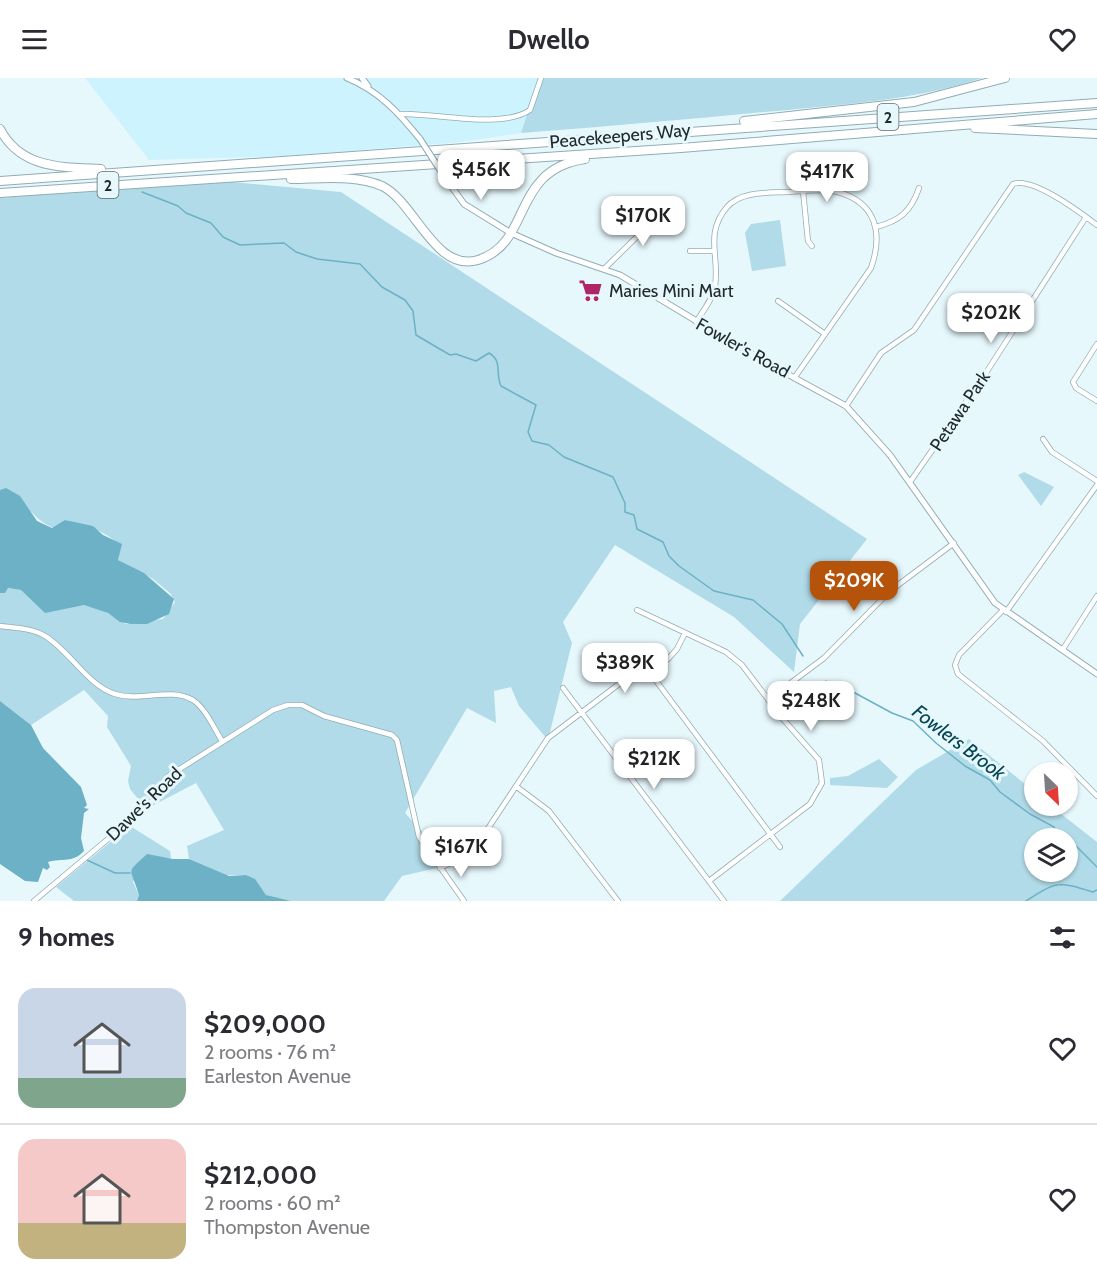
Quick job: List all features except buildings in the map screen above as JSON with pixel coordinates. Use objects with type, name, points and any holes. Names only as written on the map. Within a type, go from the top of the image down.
[{"type":"highway","points":[[678,131],[914,102],[1005,78]]},
{"type":"highway","name":"Peacekeepers Way","points":[[0,181],[1097,103]]},
{"type":"highway","name":"Peacekeepers Way","points":[[0,193],[681,147],[1097,114]]},
{"type":"highway","points":[[923,127],[1097,134]]},
{"type":"highway","points":[[0,129],[18,152],[39,164],[51,167],[141,171]]},
{"type":"highway","points":[[255,176],[347,179],[379,185],[401,200],[441,251],[460,261],[478,260],[487,256],[511,233],[532,189],[555,168],[577,160],[681,147]]},
{"type":"street","name":"Fowler's Road","points":[[347,78],[371,90],[400,114],[420,139],[464,204],[511,233],[556,253],[620,275],[696,322],[846,406],[875,436],[910,482],[990,597],[1005,611],[1097,674]]},
{"type":"street","points":[[362,78],[371,90]]},
{"type":"street","points":[[400,114],[424,113],[438,118],[464,120],[519,115],[530,110],[541,78]]},
{"type":"street","points":[[846,406],[881,353],[914,330],[1011,186],[1017,182],[1026,182],[1040,188],[1097,225]]},
{"type":"street","points":[[876,227],[902,218],[915,199],[919,188]]},
{"type":"street","points":[[803,191],[808,241],[812,246]]},
{"type":"street","points":[[696,322],[715,288],[716,272],[713,251],[717,221],[728,205],[742,197],[803,191],[837,192],[857,201],[870,215],[878,233],[877,250],[871,268],[795,377]]},
{"type":"street","points":[[604,269],[653,221],[659,209]]},
{"type":"street","name":"Petawa Park","points":[[910,482],[984,376],[1086,217]]},
{"type":"street","points":[[690,251],[713,251]]},
{"type":"street","points":[[778,302],[825,334]]},
{"type":"street","points":[[1097,344],[1073,381],[1076,388],[1097,402]]},
{"type":"street","points":[[1043,439],[1052,452],[1097,481]]},
{"type":"street","points":[[1097,485],[1005,611],[961,652],[956,662],[958,674],[1043,741],[1097,796]]},
{"type":"street","points":[[768,700],[833,650],[890,591],[954,543]]},
{"type":"street","points":[[1063,649],[1097,596]]},
{"type":"street","points":[[637,610],[731,656],[814,753],[822,776],[816,798],[709,881]]},
{"type":"street","points":[[0,626],[32,631],[45,636],[102,687],[114,694],[171,695],[190,699],[203,711],[222,741]]},
{"type":"street","points":[[464,901],[440,868],[459,860],[474,848],[548,738],[619,684],[672,656],[685,633]]},
{"type":"street","points":[[648,670],[780,847]]},
{"type":"street","points":[[563,688],[724,901]]},
{"type":"street","name":"Dawe's Road","points":[[34,901],[151,803],[167,777],[273,710],[295,704],[324,716],[392,735],[397,740],[419,837],[440,868]]},
{"type":"street","points":[[517,787],[549,811],[618,901]]},
{"type":"shaded area","points":[[85,78],[539,78],[521,133],[461,142],[286,156],[149,160]]},
{"type":"shaded area","points":[[539,78],[982,78],[939,90],[874,101],[521,133]]},
{"type":"shaded area","points":[[233,182],[341,192],[867,539],[800,624],[794,672],[734,617],[615,545],[563,622],[572,643],[548,740],[519,706],[511,687],[494,691],[496,723],[467,708],[405,813],[449,861],[437,868],[402,876],[384,901],[291,901],[275,898],[266,895],[254,879],[246,875],[223,875],[189,859],[187,846],[224,830],[196,783],[152,806],[139,800],[130,789],[128,781],[131,766],[107,727],[108,716],[84,690],[31,725],[0,701],[0,593],[8,588],[21,590],[43,609],[84,605],[104,611],[126,624],[163,619],[175,602],[170,593],[153,579],[118,560],[119,546],[108,536],[88,526],[67,520],[54,528],[40,520],[8,493],[0,490],[0,198],[132,187]]},
{"type":"shaded area","points":[[780,220],[786,266],[752,271],[745,233],[751,224]]},
{"type":"shaded area","points":[[1024,472],[1054,487],[1041,506],[1018,475]]},
{"type":"shaded area","points":[[6,488],[20,496],[37,521],[52,528],[65,520],[93,526],[103,535],[122,544],[118,560],[144,573],[174,599],[169,614],[147,624],[131,624],[120,622],[108,613],[84,605],[45,613],[21,590],[8,588],[5,593],[0,593],[0,490]]},
{"type":"shaded area","points":[[0,701],[31,725],[43,748],[81,787],[87,805],[84,808],[89,809],[84,813],[81,838],[84,851],[72,859],[48,862],[50,867],[47,870],[43,868],[38,882],[25,881],[0,864]]},
{"type":"shaded area","points":[[969,739],[1024,783],[1024,816],[1064,816],[1097,842],[1097,901],[780,901],[916,770]]},
{"type":"shaded area","points":[[879,759],[898,777],[887,788],[830,785],[830,778],[848,776]]},
{"type":"shaded area","points":[[130,826],[170,851],[171,858],[144,857],[133,882],[139,895],[137,901],[74,901],[56,887]]},
{"type":"shaded area","points":[[147,854],[173,859],[189,859],[229,876],[246,875],[255,879],[266,895],[291,901],[137,901],[139,895],[131,871]]},
{"type":"waterway","name":"Fowlers Brook","points":[[142,192],[178,206],[186,213],[211,223],[223,237],[240,245],[284,243],[296,252],[317,259],[360,264],[382,287],[405,300],[413,311],[416,335],[450,355],[456,354],[476,361],[489,353],[496,360],[501,386],[536,405],[528,432],[532,441],[549,445],[564,457],[613,477],[625,503],[625,512],[634,515],[637,529],[663,542],[669,556],[679,566],[714,591],[753,600],[782,624],[803,656]]},
{"type":"waterway","name":"Fowlers Brook","points":[[826,681],[831,686],[842,686],[892,713],[913,721],[965,766],[990,780],[1000,792],[1030,814],[1054,828]]},
{"type":"waterway","name":"Fowlers Brook","points":[[1078,848],[1097,867]]},
{"type":"waterway","points":[[87,860],[115,873],[130,873]]},
{"type":"waterway","points":[[1026,901],[1058,885],[1093,892],[1097,890]]},
{"type":"place","name":"Maries Mini Mart","points":[[591,291]]}]
